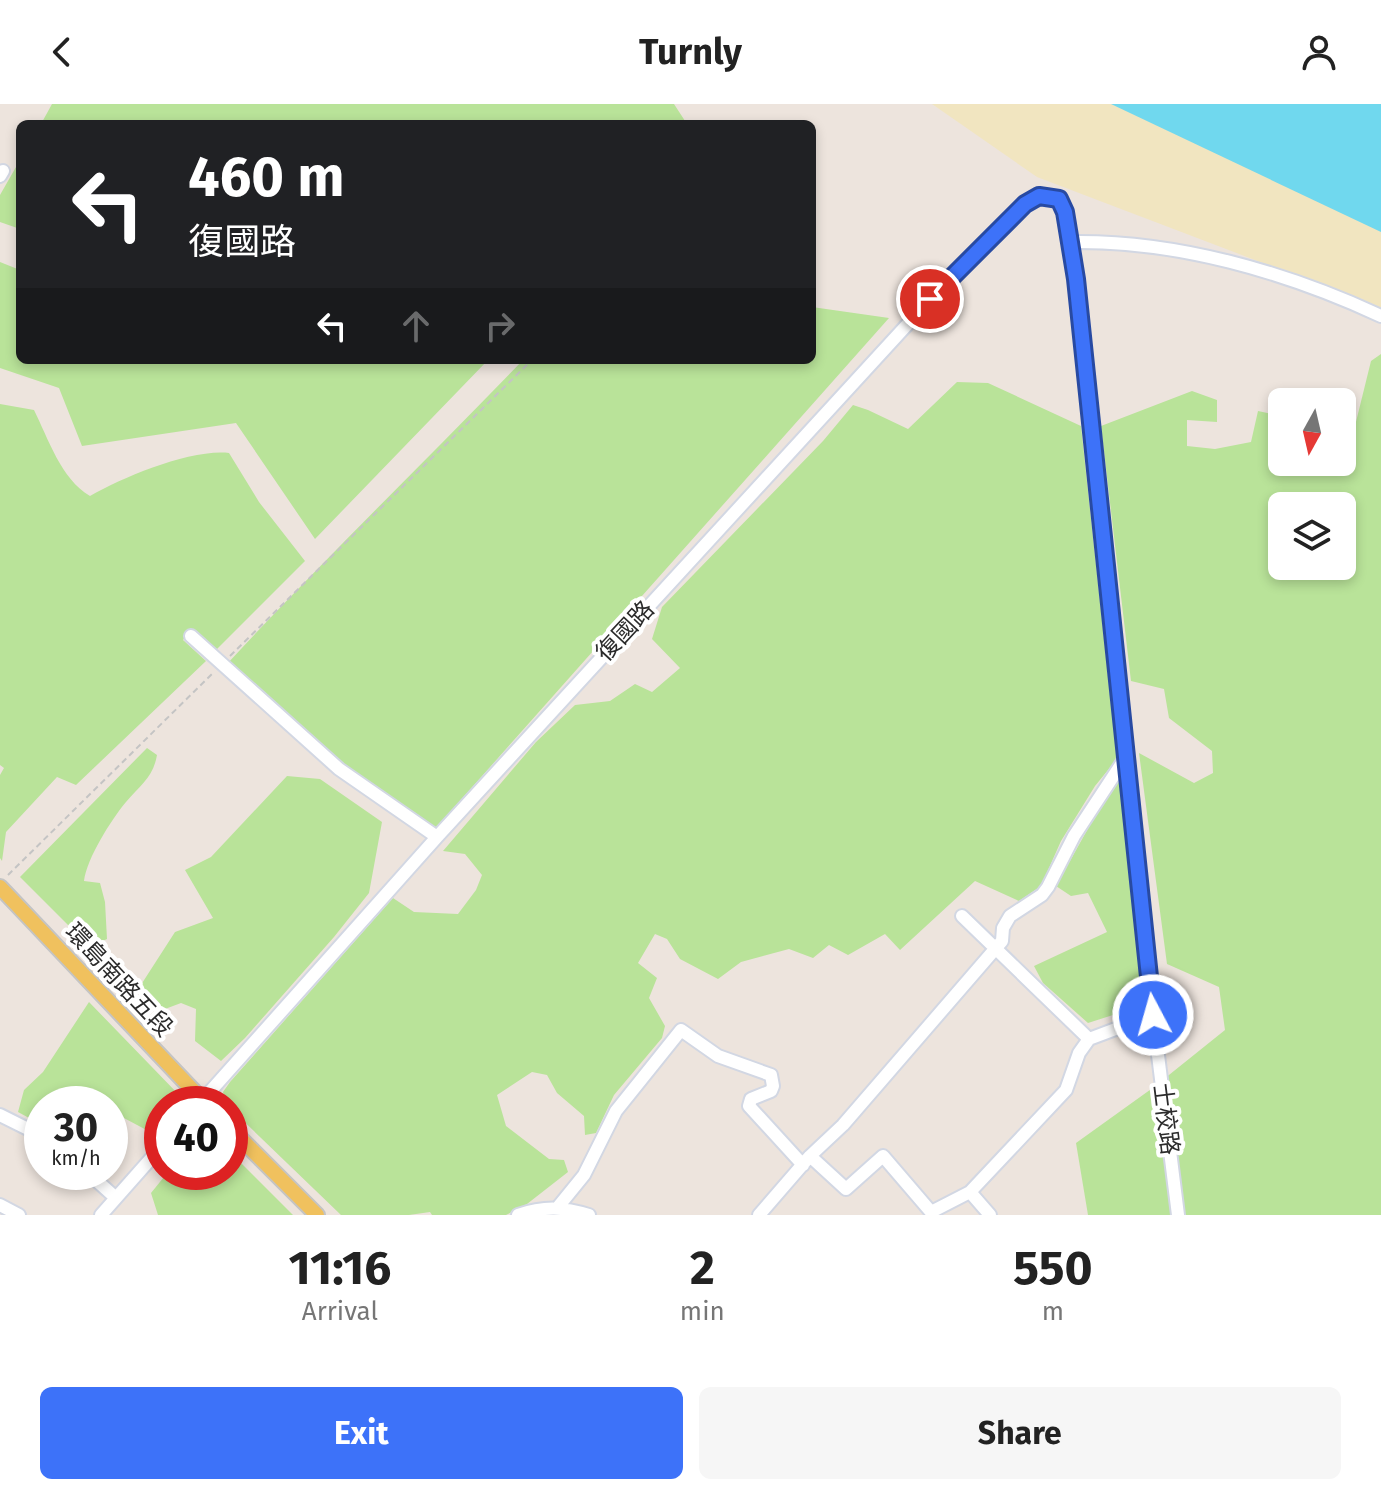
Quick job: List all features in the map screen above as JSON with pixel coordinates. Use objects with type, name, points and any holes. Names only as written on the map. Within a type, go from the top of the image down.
[{"type":"main road","name":"環島南路五段","points":[[0,885],[187,1086]]},
{"type":"main road","points":[[248,1146],[317,1215]]},
{"type":"street","name":"復國路","points":[[218,1086],[437,837],[988,238],[1025,204],[1039,196],[1059,199],[1065,212]]},
{"type":"street","name":"士校路","points":[[1065,212],[1153,1015],[1178,1215]]},
{"type":"street","points":[[1070,242],[1129,245],[1212,259],[1302,283],[1381,316]]},
{"type":"street","points":[[191,636],[339,769],[437,837]]},
{"type":"street","points":[[759,1215],[806,1160],[843,1125],[1002,941],[1003,928],[1010,916],[1042,895],[1074,836],[1126,757]]},
{"type":"street","points":[[962,916],[1089,1039]]},
{"type":"street","points":[[558,1207],[584,1175],[616,1111],[681,1030],[718,1056],[771,1075],[771,1091],[751,1099],[749,1106],[806,1160],[846,1189],[883,1156],[929,1214],[970,1192],[1066,1090],[1079,1053],[1089,1039],[1153,1015]]},
{"type":"street","points":[[0,1115],[24,1127]]},
{"type":"street","points":[[101,1215],[144,1166]]},
{"type":"street","points":[[107,1190],[116,1198]]},
{"type":"street","points":[[970,1192],[990,1215]]},
{"type":"street","points":[[0,1205],[19,1215]]},
{"type":"street","points":[[518,1215],[558,1207],[589,1215]]},
{"type":"path","points":[[0,885],[528,364]]},
{"type":"green space","points":[[52,104],[674,104],[684,120],[43,120]]},
{"type":"green space","points":[[16,167],[16,228],[0,222],[0,195]]},
{"type":"green space","points":[[0,262],[16,268],[16,364],[484,364],[315,539],[236,423],[82,446],[59,388],[0,368]]},
{"type":"green space","points":[[816,308],[889,318],[435,829],[373,788],[227,664],[519,364],[816,364]]},
{"type":"green space","points":[[1381,354],[1381,1215],[1088,1215],[1076,1143],[1154,1087],[1225,1030],[1219,987],[1167,964],[1139,753],[1194,783],[1213,773],[1212,751],[1169,718],[1164,689],[1131,681],[1101,426],[1192,391],[1217,400],[1217,422],[1187,420],[1187,446],[1215,449],[1251,442],[1258,411],[1268,413],[1268,476],[1356,476],[1356,422],[1371,361]]},
{"type":"green space","points":[[957,382],[988,383],[1081,426],[1117,759],[1095,786],[1061,841],[1041,886],[1019,901],[975,881],[900,950],[885,934],[848,955],[829,945],[813,958],[789,949],[741,962],[718,979],[680,959],[667,939],[655,934],[638,963],[657,978],[649,998],[665,1026],[662,1038],[614,1095],[596,1133],[585,1135],[584,1116],[557,1093],[547,1075],[532,1072],[497,1095],[506,1126],[549,1159],[564,1160],[568,1172],[527,1204],[506,1215],[432,1215],[430,1212],[341,1215],[248,1125],[248,1086],[227,1086],[230,1082],[393,898],[414,912],[458,914],[476,890],[482,875],[465,854],[443,851],[536,742],[575,705],[610,701],[635,684],[652,692],[680,668],[652,639],[662,607],[823,441],[853,405],[908,429]]},
{"type":"green space","points":[[0,404],[34,410],[63,469],[90,496],[139,473],[177,460],[196,455],[229,453],[259,502],[305,561],[217,649],[189,632],[183,640],[206,661],[76,785],[57,777],[6,832],[2,861],[0,775],[4,768],[0,765]]},
{"type":"green space","points":[[147,748],[157,755],[153,770],[107,829],[86,872],[84,881],[100,883],[105,902],[107,939],[90,947],[20,877]]},
{"type":"green space","points":[[287,776],[320,779],[382,822],[369,893],[334,937],[221,1061],[195,1041],[196,1009],[181,1003],[157,1012],[137,991],[175,932],[213,918],[185,870],[211,857]]},
{"type":"green space","points":[[1115,780],[1121,782],[1145,995],[1141,1006],[1088,1023],[1043,983],[1034,966],[1107,932],[1088,893],[1071,896],[1056,886]]},
{"type":"green space","points":[[89,1002],[170,1086],[144,1086],[144,1129],[128,1120],[128,1086],[28,1086],[43,1072]]},
{"type":"green space","points":[[24,1090],[24,1115],[18,1112]]},
{"type":"green space","points":[[248,1170],[293,1215],[158,1215],[151,1193],[153,1190],[248,1190]]},
{"type":"sand","points":[[932,104],[1213,104],[1381,200],[1381,308],[1037,177]]},
{"type":"water","points":[[1111,104],[1381,104],[1381,232]]},
{"type":"route","points":[[930,299],[1025,204],[1039,196],[1059,199],[1065,212],[1076,279],[1153,1015]]}]
